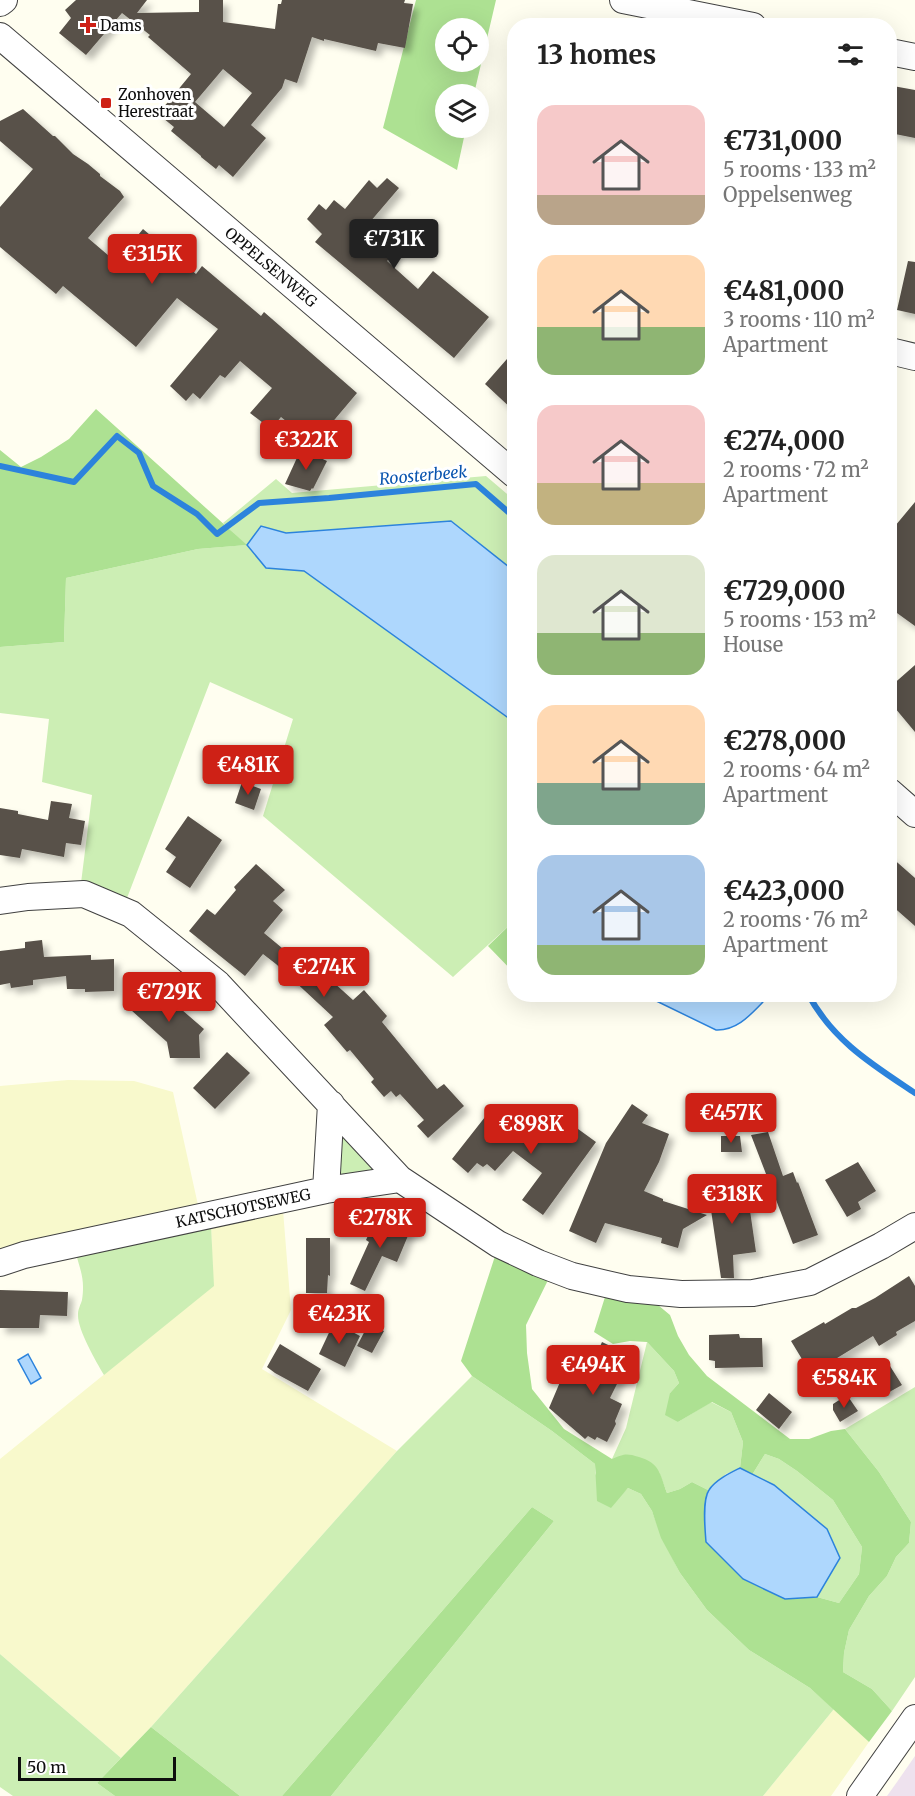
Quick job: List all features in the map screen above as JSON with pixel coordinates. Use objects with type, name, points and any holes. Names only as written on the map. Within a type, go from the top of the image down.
[{"type":"street","points":[[0,3],[4,0]]},
{"type":"street","points":[[623,0],[713,18]]},
{"type":"street","name":"OPPELSENWEG","points":[[0,36],[507,468]]},
{"type":"street","points":[[897,53],[915,57]]},
{"type":"street","points":[[897,353],[915,357]]},
{"type":"street","points":[[897,798],[915,814]]},
{"type":"street","points":[[0,901],[84,894],[131,914],[218,984],[400,1179],[498,1244],[537,1263],[572,1276],[628,1289],[681,1294],[753,1293],[810,1282],[915,1226]]},
{"type":"street","points":[[326,1190],[331,1104]]},
{"type":"street","name":"KATSCHOTSEWEG","points":[[0,1263],[24,1255],[326,1190],[400,1179]]},
{"type":"street","points":[[860,1796],[915,1718]]},
{"type":"shaded area","points":[[915,1756],[915,1796],[887,1796],[897,1782]]},
{"type":"green space","points":[[416,0],[496,0],[489,30],[489,18],[435,18],[435,72],[479,72],[476,84],[435,84],[435,138],[464,138],[457,170],[383,128]]},
{"type":"green space","points":[[96,409],[247,545],[198,549],[66,578],[64,642],[0,647],[0,450],[21,467],[69,439]]},
{"type":"green space","points":[[486,476],[507,494],[507,566],[450,521],[286,533],[261,526],[266,568],[304,571],[507,717],[507,927],[453,977],[263,816],[293,719],[210,682],[127,898],[81,883],[92,795],[42,782],[49,719],[0,713],[0,647],[64,642],[66,578],[198,549],[246,545],[223,523],[276,479],[292,493]]},
{"type":"green space","points":[[507,928],[507,966],[488,946]]},
{"type":"green space","points":[[68,1080],[134,1081],[173,1092],[198,1205],[0,1253],[0,1086]]},
{"type":"green space","points":[[340,1132],[380,1170],[339,1182]]},
{"type":"green space","points":[[283,1210],[291,1310],[262,1369],[397,1451],[121,1758],[0,1654],[0,1459],[213,1286],[211,1225]]},
{"type":"green space","points":[[211,1225],[214,1286],[104,1375],[88,1345],[79,1320],[78,1312],[83,1287],[76,1254]]},
{"type":"green space","points":[[496,1253],[550,1276],[526,1325],[527,1353],[532,1389],[564,1429],[612,1459],[628,1455],[651,1462],[661,1475],[667,1493],[692,1482],[708,1490],[704,1514],[785,1599],[817,1597],[839,1603],[859,1574],[862,1547],[833,1500],[779,1459],[765,1454],[752,1475],[740,1468],[743,1442],[731,1412],[712,1402],[678,1422],[665,1415],[670,1393],[679,1383],[674,1371],[647,1342],[630,1341],[613,1344],[594,1332],[605,1297],[658,1305],[670,1315],[689,1355],[707,1376],[790,1439],[809,1439],[831,1431],[845,1429],[879,1472],[911,1522],[909,1543],[896,1557],[887,1576],[869,1596],[849,1630],[844,1653],[843,1672],[872,1689],[892,1711],[869,1742],[810,1688],[749,1650],[707,1610],[680,1573],[661,1538],[652,1511],[641,1494],[628,1488],[611,1508],[597,1501],[595,1464],[552,1431],[472,1376],[461,1361]]},
{"type":"green space","points":[[647,1342],[674,1371],[679,1383],[670,1393],[678,1422],[711,1402],[731,1412],[743,1442],[740,1468],[726,1474],[708,1490],[692,1482],[667,1493],[659,1472],[612,1459],[626,1428]]},
{"type":"green space","points":[[472,1376],[552,1431],[595,1464],[595,1473],[610,1507],[628,1488],[641,1494],[652,1511],[662,1538],[680,1573],[707,1610],[749,1650],[810,1688],[834,1709],[763,1796],[331,1796],[554,1521],[532,1507],[282,1796],[240,1796],[151,1727],[397,1451]]},
{"type":"green space","points":[[915,1387],[915,1677],[892,1711],[872,1689],[843,1672],[844,1653],[849,1630],[869,1596],[887,1576],[896,1557],[909,1543],[911,1522],[879,1472],[845,1429]]},
{"type":"green space","points":[[765,1454],[779,1459],[797,1471],[833,1500],[862,1547],[859,1574],[839,1603],[817,1597],[840,1558],[752,1475]]},
{"type":"green space","points":[[532,1507],[554,1521],[331,1796],[282,1796]]},
{"type":"green space","points":[[0,1654],[121,1758],[97,1783],[115,1796],[13,1796],[0,1787]]},
{"type":"green space","points":[[834,1709],[869,1742],[831,1796],[763,1796]]},
{"type":"green space","points":[[151,1727],[240,1796],[115,1796],[97,1783]]},
{"type":"water","points":[[451,521],[507,565],[507,717],[304,571],[266,568],[247,545],[261,526],[286,533]]},
{"type":"water","points":[[658,1002],[763,1002],[739,1023],[716,1030]]},
{"type":"water","points":[[28,1354],[41,1378],[31,1384],[18,1360]]},
{"type":"water","points":[[740,1468],[774,1485],[827,1529],[840,1558],[817,1597],[785,1599],[743,1579],[706,1542],[704,1515],[707,1495],[719,1480]]},
{"type":"building","points":[[76,0],[147,0],[137,13],[199,12],[199,0],[223,0],[223,22],[275,29],[278,4],[281,4],[282,0],[405,0],[404,3],[413,4],[405,48],[378,43],[376,51],[312,37],[297,83],[285,79],[282,88],[251,125],[266,138],[233,177],[219,165],[216,169],[201,157],[171,131],[174,127],[158,114],[191,74],[148,37],[150,35],[122,13],[86,55],[59,33],[71,18],[65,10]],"holes":[[[223,69],[252,93],[224,127],[195,102]]]},
{"type":"building","points":[[897,87],[915,90],[915,138],[897,134]]},
{"type":"building","points":[[23,109],[73,154],[120,191],[124,197],[88,238],[116,262],[143,229],[196,274],[202,266],[261,316],[264,312],[357,393],[314,444],[281,417],[271,429],[250,413],[272,388],[240,361],[225,378],[220,375],[200,399],[193,393],[186,401],[170,386],[218,329],[177,298],[136,347],[63,286],[56,294],[0,247],[0,207],[33,169],[0,141],[0,121]]},
{"type":"building","points":[[387,178],[399,188],[370,222],[399,246],[387,261],[418,289],[433,271],[489,317],[454,358],[315,242],[322,234],[307,219],[319,204],[326,210],[334,200],[345,209],[369,180],[377,188]]},
{"type":"building","points":[[908,261],[915,262],[915,314],[897,310]]},
{"type":"building","points":[[507,359],[507,404],[485,384]]},
{"type":"building","points":[[301,449],[327,461],[310,491],[285,484]]},
{"type":"building","points":[[915,502],[915,626],[897,613],[897,524]]},
{"type":"building","points":[[915,665],[915,732],[897,710],[897,681]]},
{"type":"building","points":[[242,782],[261,789],[254,810],[235,803]]},
{"type":"building","points":[[51,801],[72,804],[69,818],[85,821],[81,845],[66,843],[64,857],[22,849],[20,858],[0,855],[0,808],[48,820]]},
{"type":"building","points":[[188,816],[222,840],[190,888],[166,872],[176,857],[165,849]]},
{"type":"building","points":[[897,862],[915,878],[915,926],[897,910]]},
{"type":"building","points":[[256,864],[285,890],[273,901],[283,910],[264,933],[317,977],[322,972],[353,1000],[364,990],[387,1016],[382,1022],[437,1089],[444,1084],[464,1106],[428,1138],[417,1126],[424,1120],[400,1094],[396,1097],[391,1091],[384,1097],[371,1082],[374,1079],[350,1050],[347,1052],[324,1025],[333,1017],[276,964],[263,954],[245,976],[189,931],[207,909],[215,915],[236,890],[234,887]]},
{"type":"building","points":[[42,940],[44,957],[91,955],[91,960],[114,959],[114,991],[85,992],[85,989],[67,989],[66,976],[33,980],[33,985],[11,988],[10,983],[0,985],[0,951],[25,948],[25,942]]},
{"type":"building","points":[[149,984],[204,1029],[199,1035],[200,1058],[170,1058],[167,1042],[131,1010],[137,998]]},
{"type":"building","points":[[227,1052],[250,1073],[215,1109],[193,1088]]},
{"type":"building","points":[[632,1104],[648,1115],[642,1123],[669,1134],[659,1162],[644,1191],[663,1201],[707,1215],[683,1229],[678,1248],[661,1243],[662,1238],[605,1223],[596,1243],[569,1231],[606,1143]]},
{"type":"building","points":[[556,1113],[596,1142],[543,1215],[522,1200],[542,1173],[513,1151],[495,1171],[487,1164],[483,1167],[477,1163],[468,1173],[452,1159],[485,1117],[515,1142],[532,1122],[542,1131]]},
{"type":"building","points":[[768,1132],[783,1176],[793,1172],[818,1235],[793,1244],[751,1135]]},
{"type":"building","points":[[721,1136],[740,1136],[742,1152],[721,1152]]},
{"type":"building","points":[[858,1162],[876,1191],[858,1202],[861,1209],[847,1217],[825,1180]]},
{"type":"building","points":[[746,1183],[756,1252],[733,1255],[734,1278],[721,1278],[711,1210],[712,1188]]},
{"type":"building","points":[[378,1214],[410,1231],[397,1262],[382,1256],[365,1291],[350,1284],[369,1242],[366,1240]]},
{"type":"building","points":[[306,1238],[330,1238],[330,1276],[328,1275],[327,1293],[306,1293]]},
{"type":"building","points":[[909,1276],[915,1286],[915,1321],[896,1332],[897,1335],[879,1346],[873,1336],[811,1374],[791,1341],[824,1322],[825,1324],[875,1298]]},
{"type":"building","points":[[0,1290],[68,1292],[67,1316],[40,1315],[39,1328],[0,1328]]},
{"type":"building","points":[[334,1322],[360,1336],[345,1367],[319,1354]]},
{"type":"building","points":[[369,1323],[384,1331],[372,1353],[357,1346]]},
{"type":"building","points":[[739,1334],[740,1338],[762,1338],[763,1367],[715,1368],[715,1361],[709,1360],[709,1335]]},
{"type":"building","points":[[602,1342],[631,1356],[610,1398],[622,1404],[607,1442],[597,1437],[595,1440],[588,1436],[585,1439],[549,1408],[563,1375],[583,1384]]},
{"type":"building","points":[[280,1344],[321,1369],[308,1391],[267,1367]]},
{"type":"building","points":[[890,1366],[902,1385],[884,1395],[873,1376]]},
{"type":"building","points":[[769,1393],[792,1412],[779,1429],[756,1410]]},
{"type":"building","points":[[847,1395],[858,1411],[840,1422],[833,1410],[833,1404]]},
{"type":"waterway","name":"Roosterbeek","points":[[0,466],[74,482],[117,436],[139,453],[153,486],[197,514],[217,534],[259,503],[476,484],[507,511]]},
{"type":"waterway","name":"Roosterbeek","points":[[813,1002],[829,1025],[855,1051],[915,1093]]},
{"type":"place","name":"Dams","points":[[88,25]]},
{"type":"place","name":"Zonhoven Herestraat","points":[[106,103]]}]
